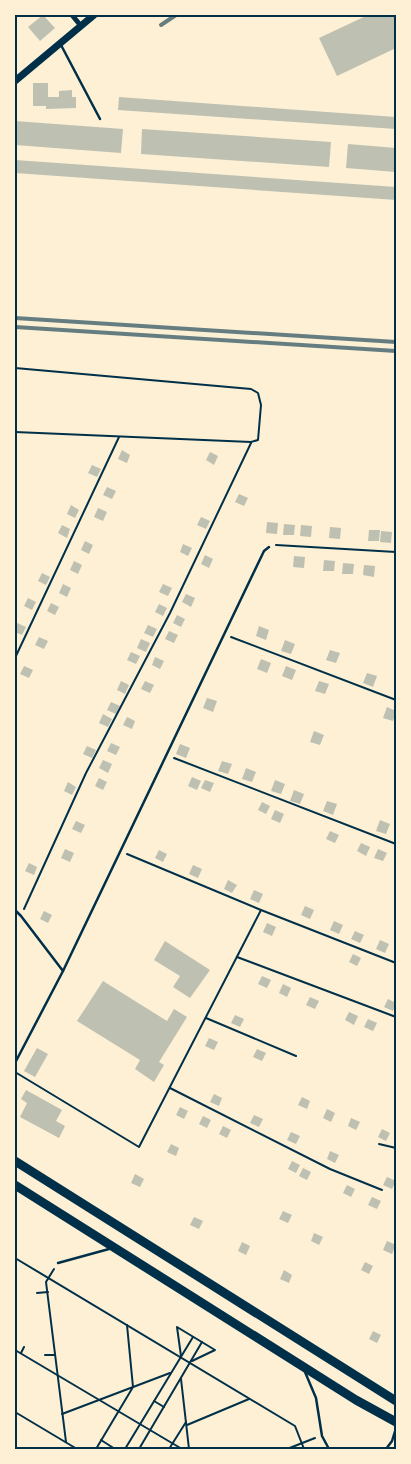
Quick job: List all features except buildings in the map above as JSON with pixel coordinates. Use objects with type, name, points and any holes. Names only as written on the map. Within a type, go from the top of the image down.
[{"type":"highway","points":[[15,1161],[396,1401]]},
{"type":"highway","points":[[15,1185],[356,1400],[396,1422]]},
{"type":"street","points":[[72,15],[82,26]]},
{"type":"street","points":[[15,81],[94,15]]},
{"type":"lane","points":[[60,43],[100,119]]},
{"type":"lane","points":[[15,1063],[63,971],[264,551],[269,547]]},
{"type":"lane","points":[[15,910],[63,971]]},
{"type":"lane","points":[[58,1263],[114,1247]]},
{"type":"lane","points":[[302,1366],[316,1398],[322,1436],[329,1449]]},
{"type":"lane","points":[[386,1449],[392,1441],[396,1428]]},
{"type":"path","points":[[15,368],[251,389],[258,394],[260,405],[258,440],[251,442],[15,432]]},
{"type":"path","points":[[15,658],[119,437]]},
{"type":"path","points":[[21,916],[86,773],[170,613],[251,442]]},
{"type":"path","points":[[269,547],[285,545],[396,552]]},
{"type":"path","points":[[224,634],[396,700]]},
{"type":"path","points":[[167,755],[396,844]]},
{"type":"path","points":[[120,851],[261,910],[396,963]]},
{"type":"path","points":[[15,1072],[140,1147],[261,910]]},
{"type":"path","points":[[237,957],[396,1018]]},
{"type":"path","points":[[206,1018],[296,1056]]},
{"type":"path","points":[[170,1088],[330,1169],[382,1190]]},
{"type":"path","points":[[379,1144],[396,1148]]},
{"type":"path","points":[[15,1258],[295,1426],[304,1449]]},
{"type":"path","points":[[58,1263],[48,1279],[48,1292],[66,1442]]},
{"type":"path","points":[[38,1293],[48,1292]]},
{"type":"path","points":[[96,1449],[133,1387],[126,1325]]},
{"type":"path","points":[[181,1357],[178,1327],[215,1350],[190,1363]]},
{"type":"path","points":[[125,1449],[193,1337]]},
{"type":"path","points":[[139,1449],[202,1342]]},
{"type":"path","points":[[21,1353],[24,1347]]},
{"type":"path","points":[[15,1350],[182,1449]]},
{"type":"path","points":[[45,1355],[55,1355]]},
{"type":"path","points":[[62,1414],[171,1372]]},
{"type":"path","points":[[181,1378],[190,1449]]},
{"type":"path","points":[[187,1426],[250,1399]]},
{"type":"path","points":[[154,1401],[164,1407]]},
{"type":"path","points":[[15,1412],[77,1449]]},
{"type":"path","points":[[169,1449],[186,1422]]},
{"type":"path","points":[[287,1449],[322,1436]]},
{"type":"path","points":[[101,1440],[115,1449]]},
{"type":"railway","points":[[161,25],[176,15]]},
{"type":"railway","points":[[15,318],[396,342]]},
{"type":"railway","points":[[15,327],[396,351]]}]
